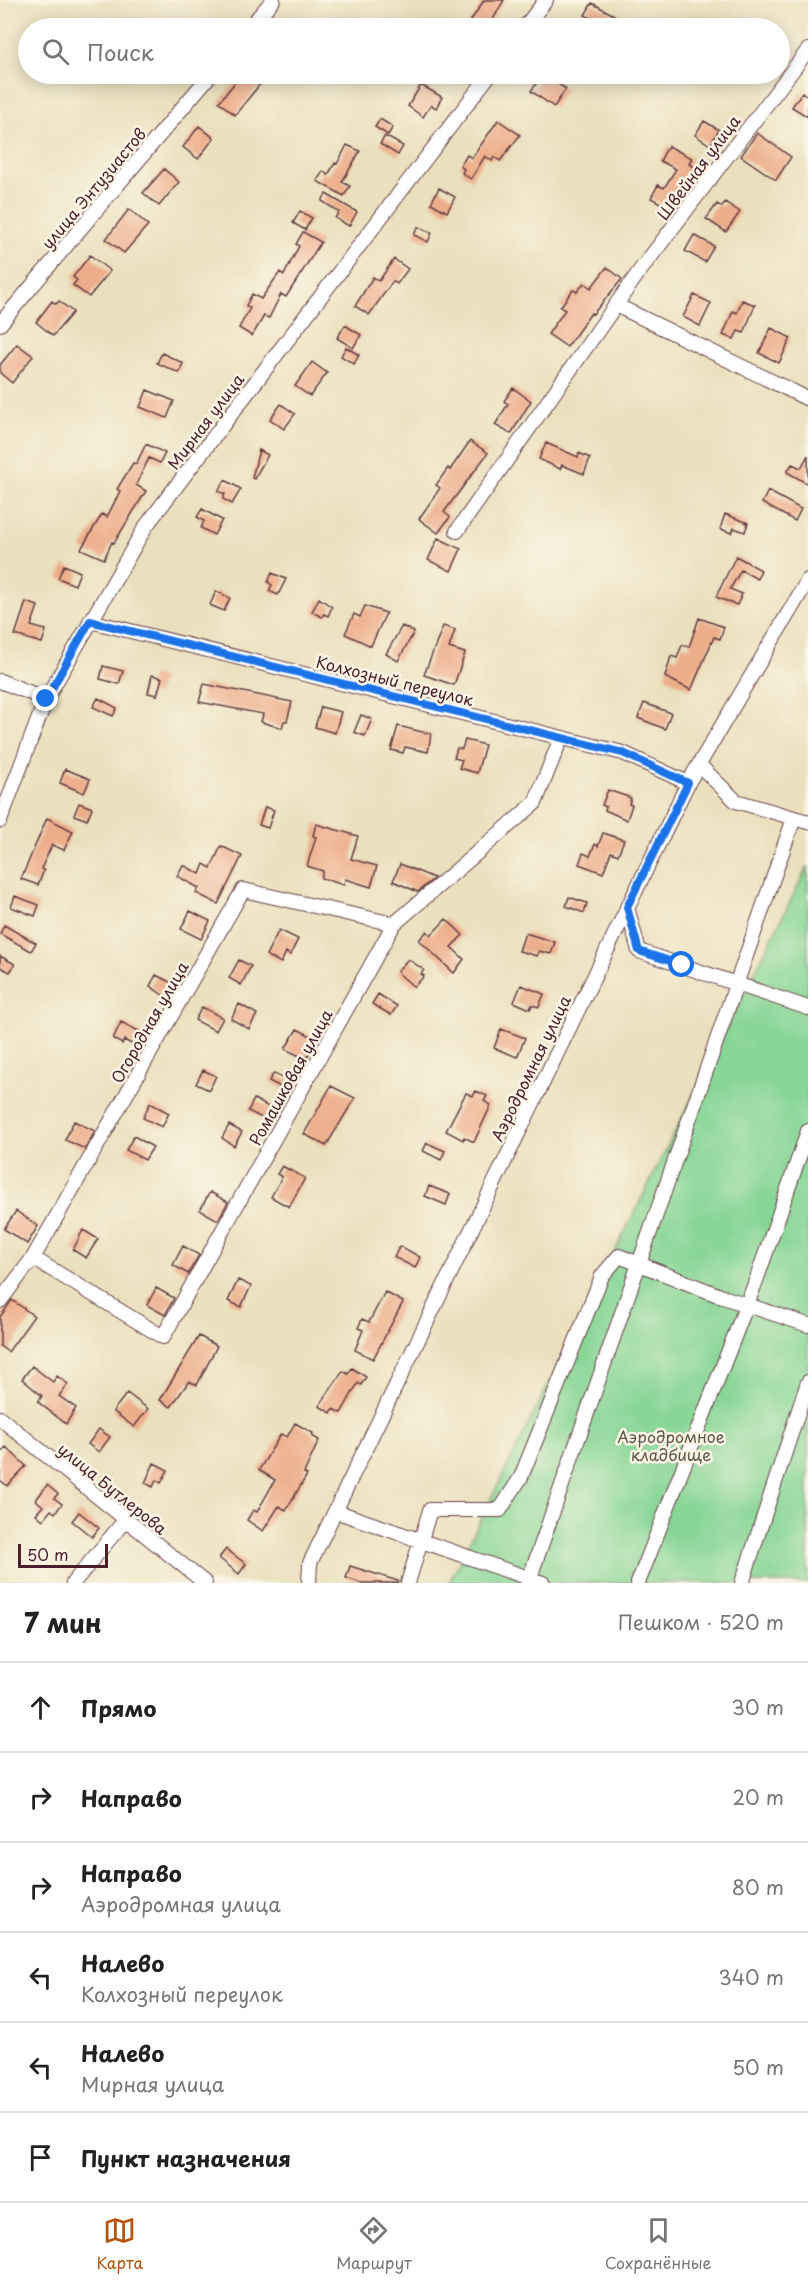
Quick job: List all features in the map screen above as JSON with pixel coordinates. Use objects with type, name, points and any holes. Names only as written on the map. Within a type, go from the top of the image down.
[{"type":"street","points":[[258,18],[273,0]]},
{"type":"street","points":[[532,18],[546,0]]},
{"type":"street","name":"Швейная улица","points":[[790,74],[808,50]]},
{"type":"street","name":"улица Энтузиастов","points":[[0,324],[203,84]]},
{"type":"street","name":"Мирная улица","points":[[0,821],[46,699],[146,526],[482,84]]},
{"type":"street","name":"Швейная улица","points":[[457,531],[616,305],[782,84]]},
{"type":"street","points":[[616,305],[808,399]]},
{"type":"street","name":"Аэродромная улица","points":[[309,1583],[310,1563],[688,783],[808,580]]},
{"type":"street","name":"Колхозный переулок","points":[[90,621],[623,753],[688,783]]},
{"type":"street","points":[[0,681],[46,699]]},
{"type":"street","name":"Ромашковая улица","points":[[33,1258],[163,1337],[394,924],[535,803],[561,738]]},
{"type":"street","points":[[699,765],[736,801],[808,822]]},
{"type":"street","points":[[335,1511],[421,1539],[534,1581],[794,818]]},
{"type":"street","name":"Огородная улица","points":[[0,1301],[33,1258],[243,890],[394,924]]},
{"type":"street","points":[[627,907],[639,951],[808,1008]]},
{"type":"street","points":[[638,1583],[756,1281],[808,1131]]},
{"type":"street","points":[[408,1583],[430,1510],[500,1510],[521,1477],[602,1276],[619,1256],[746,1305],[808,1325]]},
{"type":"street","points":[[742,1583],[808,1382]]},
{"type":"street","name":"улица Бутлерова","points":[[2,1424],[205,1583]]},
{"type":"street","points":[[73,1583],[126,1519]]},
{"type":"green space","name":"Аэродромное кладбище","points":[[808,866],[808,1583],[449,1583]]},
{"type":"building","points":[[484,0],[504,0],[494,18],[472,18]]},
{"type":"building","points":[[592,3],[620,18],[591,18],[585,15]]},
{"type":"building","points":[[234,84],[260,84],[235,115],[219,102]]},
{"type":"building","points":[[536,84],[558,84],[566,89],[554,107],[531,91]]},
{"type":"building","points":[[421,85],[442,97],[436,108],[431,105],[423,117],[408,106]]},
{"type":"building","points":[[802,92],[808,97],[808,117],[792,107]]},
{"type":"building","points":[[380,119],[393,127],[388,135],[375,127]]},
{"type":"building","points":[[498,120],[520,135],[500,161],[494,157],[492,161],[485,156],[471,179],[462,173],[464,169],[460,166],[467,155],[472,158]]},
{"type":"building","points":[[704,121],[719,130],[710,145],[695,135]]},
{"type":"building","points":[[199,126],[214,138],[198,159],[183,147]]},
{"type":"building","points":[[757,133],[791,157],[776,180],[741,156]]},
{"type":"building","points":[[385,136],[403,146],[398,155],[380,144]]},
{"type":"building","points":[[347,145],[360,151],[342,182],[350,186],[344,196],[317,181],[323,171],[328,175]]},
{"type":"building","points":[[668,146],[692,158],[689,164],[695,167],[671,209],[651,198],[658,185],[664,188],[676,169],[660,161]]},
{"type":"building","points":[[164,169],[179,182],[159,206],[143,193]]},
{"type":"building","points":[[439,188],[455,197],[447,212],[431,203]]},
{"type":"building","points":[[326,194],[357,212],[349,226],[335,218],[339,212],[322,201]]},
{"type":"building","points":[[725,202],[740,212],[726,232],[706,219],[717,204],[722,207]]},
{"type":"building","points":[[129,209],[148,225],[124,253],[106,239]]},
{"type":"building","points":[[300,211],[312,218],[305,230],[293,223]]},
{"type":"building","points":[[418,227],[432,233],[428,242],[414,235]]},
{"type":"building","points":[[303,232],[321,242],[286,297],[281,294],[269,318],[264,316],[252,336],[239,328],[250,308],[246,306],[252,294],[261,299],[280,272],[284,275],[299,246],[296,244]]},
{"type":"building","points":[[694,235],[714,246],[705,262],[685,251]]},
{"type":"building","points":[[90,255],[110,271],[89,297],[73,285],[77,280],[73,277]]},
{"type":"building","points":[[394,259],[408,269],[397,284],[393,281],[369,315],[355,306],[373,277],[379,281]]},
{"type":"building","points":[[607,267],[622,279],[593,314],[591,313],[567,347],[548,334],[565,310],[560,307],[573,290],[577,292],[584,283],[591,288]]},
{"type":"building","points":[[694,295],[711,303],[700,326],[683,317]]},
{"type":"building","points":[[742,300],[755,305],[744,333],[738,331],[734,339],[723,335],[733,311],[737,313]]},
{"type":"building","points":[[52,301],[56,304],[59,301],[73,312],[53,336],[36,322]]},
{"type":"building","points":[[345,325],[361,335],[353,348],[337,338]]},
{"type":"building","points":[[771,328],[791,338],[779,363],[759,353]]},
{"type":"building","points":[[17,344],[33,356],[12,383],[0,373],[0,365]]},
{"type":"building","points":[[346,347],[359,355],[354,364],[341,356]]},
{"type":"building","points":[[162,353],[183,363],[179,373],[157,363]]},
{"type":"building","points":[[312,362],[327,373],[310,396],[295,386]]},
{"type":"building","points":[[513,388],[531,401],[511,434],[495,425],[508,404],[504,401]]},
{"type":"building","points":[[147,390],[174,401],[167,418],[140,407]]},
{"type":"building","points":[[281,404],[295,414],[284,429],[270,419]]},
{"type":"building","points":[[470,441],[488,453],[444,512],[450,517],[438,533],[419,519],[440,488],[436,485],[448,468],[450,470]]},
{"type":"building","points":[[546,443],[578,457],[579,453],[590,458],[584,474],[562,465],[560,469],[539,459]]},
{"type":"building","points":[[146,444],[165,453],[160,463],[149,458],[136,485],[146,491],[114,543],[112,542],[104,559],[81,549],[102,514],[107,517],[120,491],[117,489],[133,463],[136,464]]},
{"type":"building","points":[[259,450],[268,455],[254,479],[252,478]]},
{"type":"building","points":[[808,455],[808,484],[787,472],[792,464],[801,468]]},
{"type":"building","points":[[225,480],[241,489],[232,504],[223,499],[225,494],[218,491]]},
{"type":"building","points":[[768,491],[801,509],[795,521],[762,503]]},
{"type":"building","points":[[202,509],[222,520],[214,535],[201,528],[204,521],[197,517]]},
{"type":"building","points":[[725,514],[748,523],[745,532],[734,528],[732,533],[720,529]]},
{"type":"building","points":[[438,538],[461,549],[451,571],[428,560]]},
{"type":"building","points":[[736,556],[761,570],[757,579],[741,570],[730,589],[742,594],[737,605],[716,597]]},
{"type":"building","points":[[64,565],[80,572],[75,585],[58,578]]},
{"type":"building","points":[[272,573],[286,579],[278,595],[269,591],[272,585],[268,582]]},
{"type":"building","points":[[216,591],[230,598],[224,611],[210,605]]},
{"type":"building","points":[[319,598],[332,607],[328,616],[324,614],[322,617],[312,612]]},
{"type":"building","points":[[26,602],[38,606],[31,626],[46,630],[42,643],[15,635]]},
{"type":"building","points":[[365,606],[386,613],[371,646],[345,634],[354,614],[360,617]]},
{"type":"building","points":[[699,618],[724,627],[720,639],[714,637],[691,690],[665,677],[671,656],[677,658],[682,645],[689,647]]},
{"type":"building","points":[[402,626],[414,632],[398,661],[386,654]]},
{"type":"building","points":[[443,626],[455,630],[449,648],[465,653],[454,685],[424,675]]},
{"type":"building","points":[[103,666],[123,671],[119,684],[100,679]]},
{"type":"building","points":[[152,675],[162,678],[157,695],[148,693]]},
{"type":"building","points":[[204,684],[292,702],[287,721],[284,721],[282,728],[261,722],[263,714],[199,702]]},
{"type":"building","points":[[98,698],[117,708],[113,716],[93,707]]},
{"type":"building","points":[[644,703],[671,713],[665,729],[638,718]]},
{"type":"building","points":[[321,707],[341,712],[335,733],[315,727]]},
{"type":"building","points":[[361,715],[372,719],[365,736],[354,732]]},
{"type":"building","points":[[398,726],[431,734],[428,752],[405,747],[403,753],[391,750]]},
{"type":"building","points":[[465,740],[485,745],[477,773],[459,768],[462,760],[454,758],[457,748],[462,749]]},
{"type":"building","points":[[65,769],[90,779],[84,793],[60,783]]},
{"type":"building","points":[[608,790],[631,798],[629,804],[632,805],[627,820],[605,810],[606,807],[602,805]]},
{"type":"building","points":[[79,803],[92,808],[87,820],[74,815]]},
{"type":"building","points":[[265,807],[274,810],[268,828],[259,825]]},
{"type":"building","points":[[47,818],[73,831],[64,850],[52,845],[41,869],[44,870],[38,885],[21,879]]},
{"type":"building","points":[[316,824],[358,836],[351,859],[377,866],[371,887],[345,879],[344,885],[321,878],[323,871],[307,866],[316,837],[313,836]]},
{"type":"building","points":[[603,833],[624,840],[618,855],[611,852],[603,873],[579,864],[583,853],[590,856],[595,844],[598,846]]},
{"type":"building","points":[[221,846],[242,856],[218,904],[196,893],[199,888],[177,876],[183,865],[200,874],[204,864],[211,868]]},
{"type":"building","points":[[400,864],[434,878],[418,892],[393,881]]},
{"type":"building","points":[[15,896],[39,905],[35,916],[11,907]]},
{"type":"building","points":[[569,897],[587,903],[584,913],[566,906]]},
{"type":"building","points":[[190,911],[210,921],[201,939],[181,929]]},
{"type":"building","points":[[446,919],[463,935],[451,947],[464,959],[454,973],[419,940],[427,931],[431,935]]},
{"type":"building","points":[[4,925],[36,943],[31,951],[0,934]]},
{"type":"building","points":[[279,930],[298,939],[290,955],[286,952],[281,963],[266,955]]},
{"type":"building","points":[[525,933],[555,942],[551,954],[539,951],[537,956],[519,951]]},
{"type":"building","points":[[0,956],[15,964],[10,972],[0,967]]},
{"type":"building","points":[[408,959],[424,970],[421,974],[424,976],[414,987],[397,972]]},
{"type":"building","points":[[239,960],[251,966],[241,985],[229,978]]},
{"type":"building","points":[[156,975],[178,986],[170,1000],[150,986]]},
{"type":"building","points":[[521,985],[544,994],[539,1007],[532,1005],[530,1009],[514,1002]]},
{"type":"building","points":[[378,994],[397,1006],[391,1015],[372,1004]]},
{"type":"building","points":[[239,1004],[257,1014],[249,1029],[231,1019]]},
{"type":"building","points":[[202,1007],[223,1018],[216,1031],[195,1020]]},
{"type":"building","points":[[121,1022],[148,1036],[141,1049],[124,1040],[122,1044],[113,1039]]},
{"type":"building","points":[[297,1029],[317,1039],[306,1059],[285,1049]]},
{"type":"building","points":[[501,1029],[525,1038],[517,1057],[494,1048]]},
{"type":"building","points":[[203,1070],[216,1076],[209,1090],[196,1084]]},
{"type":"building","points":[[274,1073],[292,1083],[288,1091],[269,1081]]},
{"type":"building","points":[[331,1086],[355,1098],[326,1146],[304,1134]]},
{"type":"building","points":[[476,1091],[487,1096],[484,1101],[491,1105],[474,1142],[464,1137],[463,1140],[446,1131],[466,1093],[473,1096]]},
{"type":"building","points":[[254,1099],[276,1111],[270,1122],[248,1111]]},
{"type":"building","points":[[150,1103],[169,1113],[162,1127],[143,1118]]},
{"type":"building","points":[[74,1121],[95,1131],[85,1149],[65,1140]]},
{"type":"building","points":[[229,1125],[242,1132],[234,1146],[222,1138]]},
{"type":"building","points":[[134,1136],[153,1147],[145,1160],[126,1150]]},
{"type":"building","points":[[427,1143],[445,1151],[441,1160],[423,1151]]},
{"type":"building","points":[[282,1166],[305,1178],[289,1207],[271,1197],[282,1177],[277,1174]]},
{"type":"building","points":[[429,1186],[450,1194],[446,1205],[425,1196]]},
{"type":"building","points":[[210,1192],[228,1202],[218,1220],[200,1210]]},
{"type":"building","points":[[16,1211],[38,1226],[27,1244],[4,1229]]},
{"type":"building","points":[[83,1230],[98,1239],[86,1258],[73,1250]]},
{"type":"building","points":[[183,1246],[199,1255],[188,1274],[173,1265]]},
{"type":"building","points":[[400,1246],[420,1257],[415,1268],[394,1257]]},
{"type":"building","points":[[238,1280],[251,1286],[241,1307],[228,1301]]},
{"type":"building","points":[[156,1288],[174,1298],[165,1315],[147,1305]]},
{"type":"building","points":[[385,1292],[403,1302],[373,1359],[355,1350],[363,1330],[358,1328],[362,1319],[369,1322]]},
{"type":"building","points":[[12,1300],[34,1316],[8,1352],[0,1346],[0,1317]]},
{"type":"building","points":[[199,1336],[217,1346],[197,1385],[189,1381],[171,1407],[160,1400]]},
{"type":"building","points":[[32,1366],[53,1382],[57,1376],[68,1384],[59,1396],[76,1408],[66,1424],[38,1402],[42,1396],[22,1379]]},
{"type":"building","points":[[352,1368],[366,1377],[361,1385],[358,1383],[341,1413],[333,1409],[331,1413],[319,1406],[343,1371],[348,1374]]},
{"type":"building","points":[[127,1393],[148,1409],[134,1427],[113,1411]]},
{"type":"building","points":[[295,1423],[313,1433],[312,1436],[319,1440],[304,1473],[307,1475],[286,1510],[279,1506],[263,1531],[247,1520],[253,1510],[257,1512],[275,1480],[259,1470],[281,1434],[287,1437]]},
{"type":"building","points":[[99,1429],[110,1437],[99,1452],[88,1444]]},
{"type":"building","points":[[6,1447],[26,1466],[7,1486],[0,1480],[0,1454]]},
{"type":"building","points":[[154,1463],[168,1470],[161,1483],[156,1480],[153,1487],[145,1483]]},
{"type":"building","points":[[47,1485],[58,1494],[54,1498],[62,1504],[55,1513],[51,1510],[43,1520],[36,1514],[43,1506],[36,1500]]},
{"type":"building","points":[[79,1512],[99,1528],[92,1537],[72,1521]]},
{"type":"building","points":[[226,1549],[246,1564],[239,1574],[219,1558]]},
{"type":"building","points":[[350,1566],[398,1581],[398,1583],[361,1583],[346,1578]]},
{"type":"route","points":[[46,699],[90,621],[623,753],[688,783],[627,907],[639,951],[682,965]]}]
